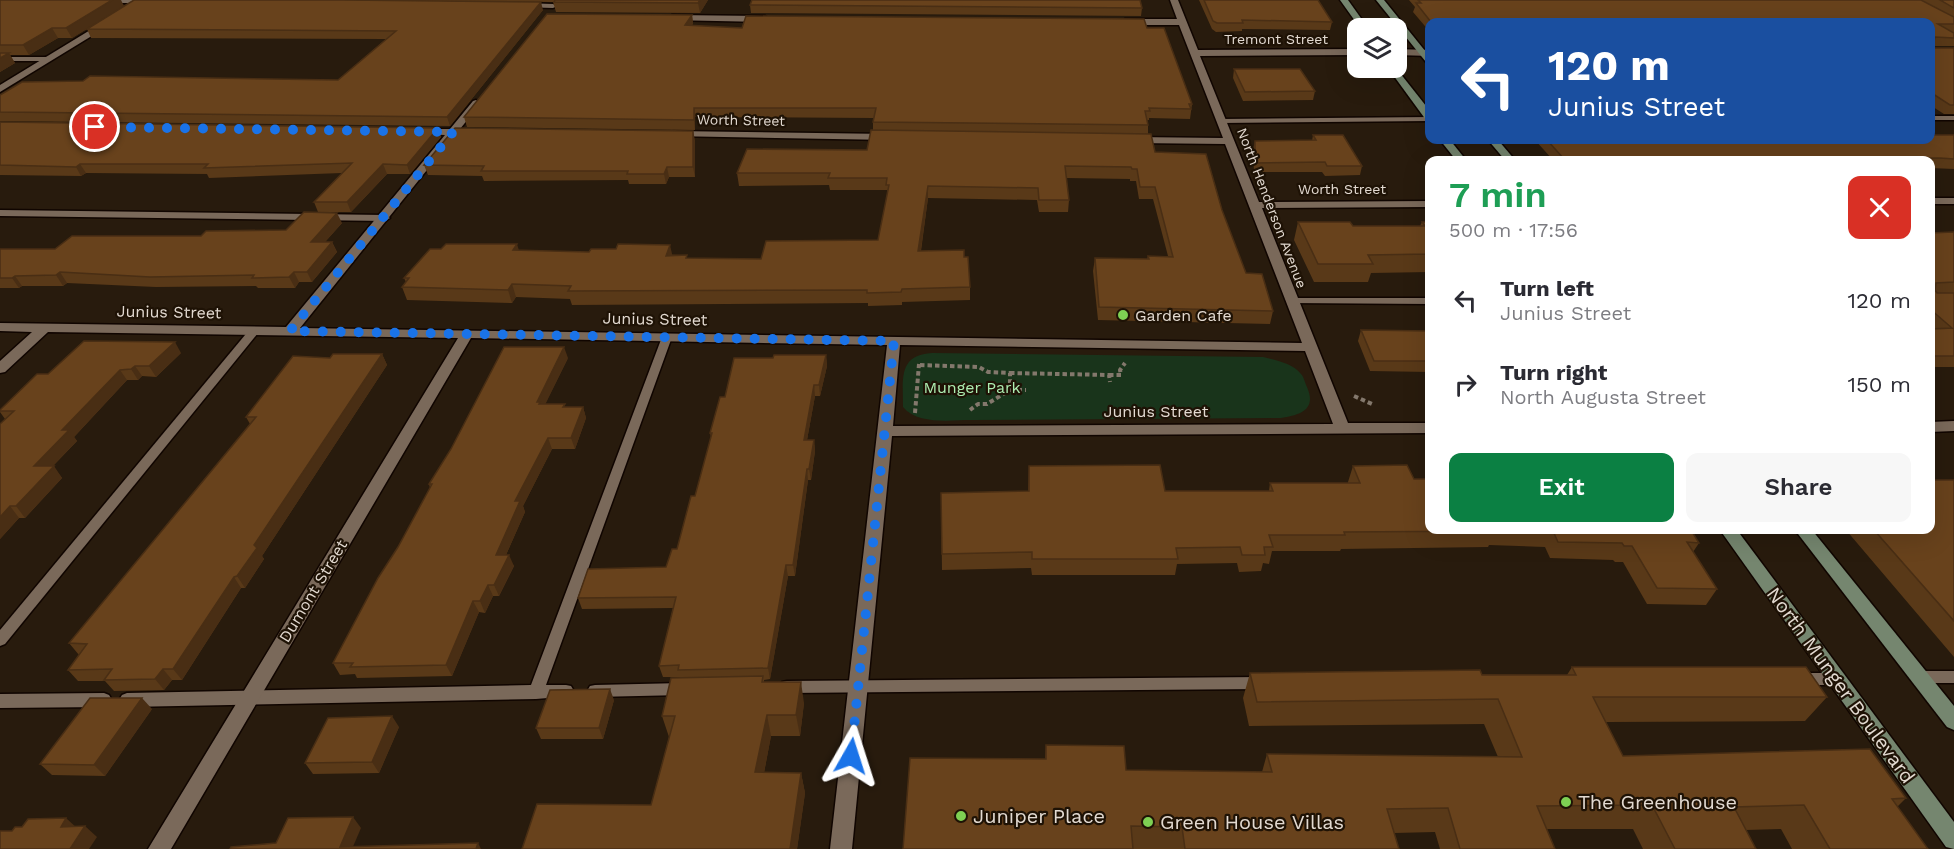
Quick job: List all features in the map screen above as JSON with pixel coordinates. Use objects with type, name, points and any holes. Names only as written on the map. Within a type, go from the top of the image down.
[{"type":"main road","points":[[1344,0],[1357,18]]},
{"type":"main road","points":[[1380,0],[1425,52]]},
{"type":"main road","points":[[1399,78],[1425,112]]},
{"type":"main road","points":[[1448,144],[1458,156]]},
{"type":"main road","points":[[1496,144],[1507,156]]},
{"type":"main road","name":"North Munger Boulevard","points":[[1731,534],[1954,840]]},
{"type":"main road","points":[[1806,534],[1954,721]]},
{"type":"street","points":[[126,10],[142,0]]},
{"type":"street","name":"North Henderson Avenue","points":[[1174,0],[1342,427]]},
{"type":"street","points":[[91,1],[159,1]]},
{"type":"street","points":[[518,5],[556,3]]},
{"type":"street","points":[[547,17],[556,3]]},
{"type":"street","points":[[0,89],[116,16]]},
{"type":"street","points":[[666,18],[774,19]]},
{"type":"street","points":[[1120,22],[1182,22]]},
{"type":"street","name":"Tremont Street","points":[[1194,53],[1347,52]]},
{"type":"street","points":[[1407,52],[1425,52]]},
{"type":"street","points":[[290,331],[385,218],[482,96]]},
{"type":"street","points":[[406,131],[477,132]]},
{"type":"street","name":"Worth Street","points":[[657,134],[897,137]]},
{"type":"street","points":[[1125,140],[1229,141]]},
{"type":"street","points":[[1935,201],[1954,201]]},
{"type":"street","name":"Worth Street","points":[[1254,205],[1425,204]]},
{"type":"street","name":"Junius Street","points":[[0,327],[1309,347]]},
{"type":"street","points":[[0,369],[45,328]]},
{"type":"street","name":"Dumont Street","points":[[159,849],[467,334]]},
{"type":"street","points":[[841,849],[894,341]]},
{"type":"street","points":[[1935,427],[1954,426]]},
{"type":"street","name":"Junius Street","points":[[883,431],[1425,428]]},
{"type":"lane","points":[[0,59],[48,59]]},
{"type":"lane","points":[[1935,118],[1954,118]]},
{"type":"lane","points":[[1221,121],[1425,119]]},
{"type":"lane","points":[[0,213],[385,218]]},
{"type":"lane","points":[[1292,301],[1425,301]]},
{"type":"lane","points":[[0,640],[254,331]]},
{"type":"lane","points":[[536,692],[667,337]]},
{"type":"lane","points":[[1920,677],[1954,677]]},
{"type":"lane","points":[[1784,679],[1837,678]]},
{"type":"lane","points":[[770,688],[1273,683]]},
{"type":"lane","points":[[0,700],[249,699],[700,689]]},
{"type":"path","points":[[910,359],[920,365],[980,367],[988,372],[1109,375],[1110,382]]},
{"type":"path","points":[[920,365],[913,414],[922,416]]},
{"type":"path","points":[[1010,373],[1010,390]]},
{"type":"path","points":[[969,411],[978,404],[987,404],[1010,390],[1026,390]]},
{"type":"green space","name":"Munger Park","points":[[932,353],[1263,357],[1284,362],[1298,370],[1304,378],[1310,401],[1305,410],[1300,413],[1281,418],[926,419],[909,413],[903,407],[903,378],[913,358]]},
{"type":"building","points":[[0,0],[112,0],[66,28],[52,28],[23,45],[0,45]]},
{"type":"building","points":[[134,0],[541,2],[447,117],[0,112],[0,95],[22,82],[83,81],[90,76],[338,80],[396,31],[87,29]]},
{"type":"building","points":[[555,0],[700,0],[698,3],[554,2]]},
{"type":"building","points":[[752,0],[1140,0],[1142,8],[750,5]]},
{"type":"building","points":[[1204,0],[1318,0],[1332,22],[1242,20],[1243,23],[1217,23],[1213,21]]},
{"type":"building","points":[[1418,0],[1921,0],[1954,17],[1954,24],[1938,24],[1954,33],[1954,38],[1935,37],[1935,18],[1428,18],[1416,3],[1421,3]]},
{"type":"building","points":[[1940,0],[1954,0],[1954,8]]},
{"type":"building","points":[[547,14],[692,15],[685,25],[742,28],[746,16],[1144,19],[1147,28],[1164,28],[1192,104],[1189,104],[1191,109],[1149,108],[1150,111],[1145,111],[1148,125],[873,122],[876,108],[694,108],[694,120],[464,117]]},
{"type":"building","points":[[1935,48],[1954,48],[1954,105],[1950,105],[1935,95]]},
{"type":"building","points":[[1234,69],[1300,69],[1315,91],[1245,92]]},
{"type":"building","points":[[0,122],[438,128],[407,165],[383,164],[347,202],[314,202],[352,163],[204,168],[208,164],[80,164],[76,167],[0,165]]},
{"type":"building","points":[[455,128],[693,131],[693,167],[667,167],[664,174],[627,174],[628,171],[481,171],[484,166],[424,165]]},
{"type":"building","points":[[871,130],[1151,134],[1155,152],[1206,154],[1222,210],[1246,273],[1262,274],[1273,311],[1099,307],[1095,258],[1173,257],[1155,187],[1140,187],[1137,169],[1131,167],[1065,166],[1069,200],[1039,200],[1038,188],[928,186],[918,251],[964,250],[964,257],[968,257],[970,287],[902,289],[901,292],[867,293],[867,290],[568,291],[571,286],[512,284],[508,290],[402,287],[409,278],[404,278],[430,249],[441,249],[446,244],[517,244],[513,250],[589,252],[591,249],[616,249],[618,244],[670,245],[666,256],[761,259],[766,241],[878,240],[889,185],[886,185],[887,178],[828,178],[830,173],[737,173],[747,149],[867,150]]},
{"type":"building","points":[[1313,135],[1343,135],[1362,166],[1327,166],[1325,162],[1255,163],[1255,141],[1316,140]]},
{"type":"building","points":[[1935,135],[1954,135],[1954,159],[1935,158],[1935,156],[1561,156],[1551,144],[1935,144]]},
{"type":"building","points":[[304,212],[337,213],[311,242],[332,242],[307,272],[294,272],[289,277],[252,278],[254,275],[150,277],[60,272],[56,275],[0,278],[0,249],[55,249],[72,236],[201,236],[206,231],[286,230]]},
{"type":"building","points":[[1298,222],[1350,222],[1353,226],[1425,226],[1425,254],[1368,255],[1373,264],[1318,264]]},
{"type":"building","points":[[1954,232],[1954,282],[1936,283],[1935,290],[1935,233]]},
{"type":"building","points":[[1935,290],[1937,293],[1954,293],[1954,356],[1935,356],[1935,329],[1952,328],[1935,313]]},
{"type":"building","points":[[1361,330],[1425,331],[1425,361],[1374,361]]},
{"type":"building","points":[[84,341],[175,342],[149,366],[135,366],[131,369],[120,370],[62,430],[69,430],[34,466],[54,466],[16,506],[10,506],[0,517],[0,424],[14,411],[0,410],[37,374],[48,374]]},
{"type":"building","points":[[504,347],[564,347],[537,402],[540,402],[539,404],[565,404],[563,407],[583,407],[571,438],[548,438],[515,501],[520,501],[496,555],[509,555],[494,585],[488,585],[480,601],[473,601],[446,665],[350,667],[353,663],[333,663],[378,578],[398,547],[432,484],[429,484],[451,449]]},
{"type":"building","points":[[333,354],[382,354],[254,545],[257,548],[234,577],[173,669],[163,669],[155,679],[104,680],[112,669],[68,670],[87,644],[69,643],[256,417],[246,417],[293,356],[330,358]]},
{"type":"building","points":[[774,355],[826,355],[819,385],[814,385],[804,440],[814,440],[809,469],[807,469],[793,565],[786,565],[768,668],[678,670],[679,665],[659,666],[676,597],[578,598],[588,569],[666,567],[672,549],[677,549],[691,496],[695,496],[720,397],[725,397],[734,358],[773,358]]},
{"type":"building","points":[[1160,465],[1165,491],[1273,491],[1270,483],[1360,483],[1353,466],[1407,465],[1414,479],[1425,479],[1425,531],[1269,535],[1273,547],[1264,547],[1265,555],[1242,555],[1240,547],[1176,548],[1178,559],[1032,559],[1032,552],[942,554],[941,493],[1029,491],[1029,466]]},
{"type":"building","points":[[1935,480],[1954,480],[1954,621],[1878,534],[1935,534]]},
{"type":"building","points":[[1554,534],[1693,534],[1699,543],[1687,542],[1717,589],[1657,588],[1632,546],[1624,546],[1622,543],[1558,542]]},
{"type":"building","points":[[1572,667],[1806,667],[1827,697],[1593,697],[1623,756],[1870,749],[1906,798],[1892,799],[1928,849],[1830,849],[1804,805],[1734,807],[1756,849],[1675,849],[1652,805],[1537,806],[1555,849],[1460,849],[1448,808],[1387,809],[1399,849],[1185,849],[1182,827],[1131,826],[1133,849],[903,849],[910,758],[1046,759],[1046,745],[1124,746],[1126,770],[1272,772],[1267,754],[1522,757],[1498,699],[1257,702],[1250,673],[1480,670],[1482,675],[1576,675]]},
{"type":"building","points":[[763,676],[762,682],[801,682],[796,715],[767,715],[755,772],[801,773],[790,849],[522,849],[537,804],[651,805],[675,716],[662,716],[671,678]]},
{"type":"building","points":[[610,689],[599,728],[536,728],[550,690]]},
{"type":"building","points":[[90,698],[142,698],[94,765],[40,764]]},
{"type":"building","points":[[392,716],[372,762],[305,763],[328,718]]},
{"type":"building","points":[[353,817],[340,847],[478,843],[476,849],[230,849],[231,847],[276,843],[288,818]]},
{"type":"building","points":[[66,818],[61,827],[85,826],[70,849],[0,849],[0,831],[12,831],[15,827],[22,827],[28,819]]},
{"type":"place","name":"Garden Cafe","points":[[1123,315]]},
{"type":"place","name":"The Greenhouse","points":[[1566,802]]},
{"type":"place","name":"Juniper Place","points":[[961,816]]},
{"type":"place","name":"Green House Villas","points":[[1148,822]]},
{"type":"route","points":[[95,127],[453,132],[385,218],[290,331],[894,341],[851,756]]}]
